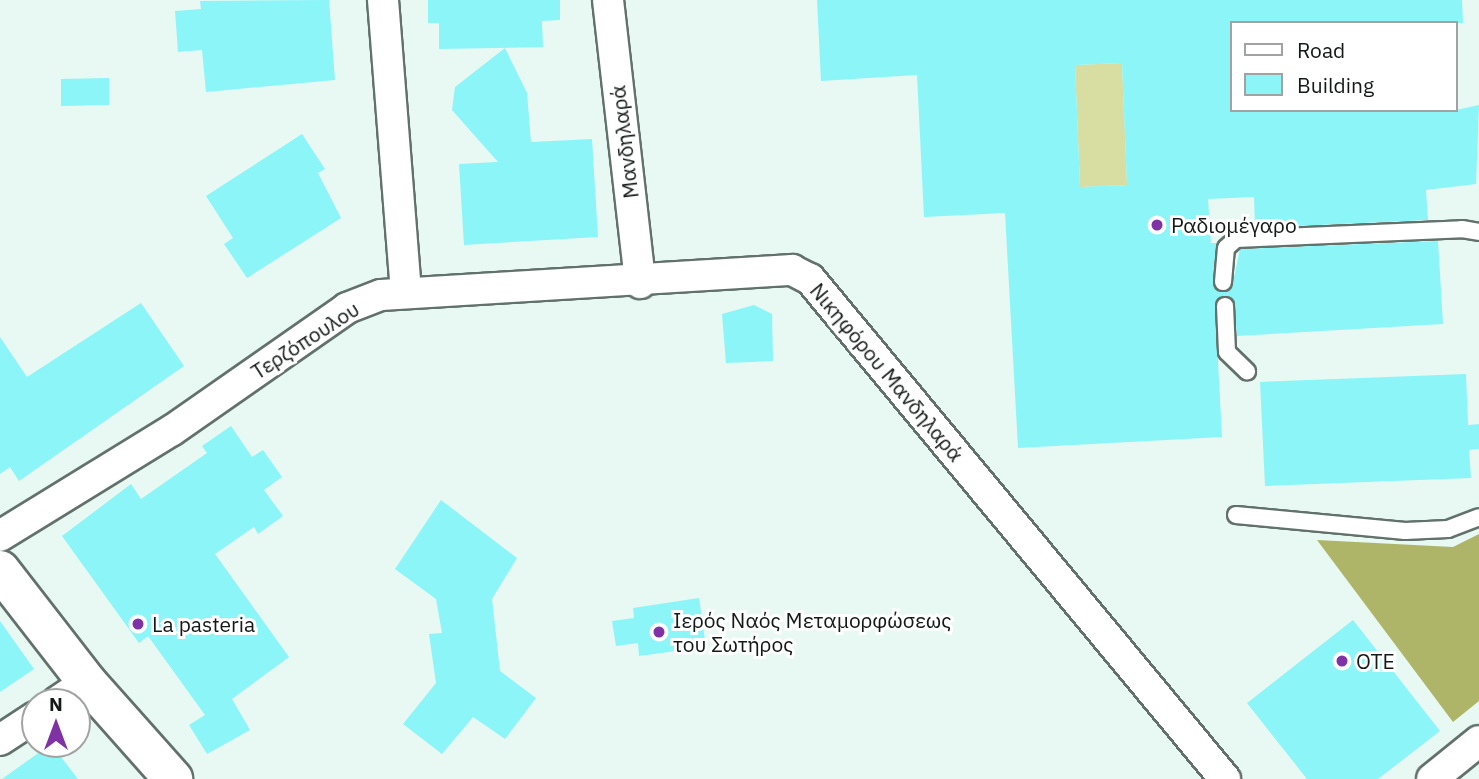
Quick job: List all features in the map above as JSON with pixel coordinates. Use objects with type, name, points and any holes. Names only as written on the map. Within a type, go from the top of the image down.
[{"type":"street","points":[[383,0],[406,290]]},
{"type":"street","name":"Μανδηλαρά","points":[[608,0],[640,283]]},
{"type":"street","name":"Νικηφόρου Μανδηλαρά","points":[[406,290],[464,293],[640,283],[792,270],[810,279],[1225,779]]},
{"type":"street","name":"Τερζόπουλου","points":[[0,536],[171,431],[347,308],[406,290]]},
{"type":"street","points":[[0,570],[70,688]]},
{"type":"street","points":[[91,708],[173,779]]},
{"type":"street","points":[[0,740],[21,726]]},
{"type":"street","points":[[1432,779],[1479,741]]},
{"type":"lane","points":[[1223,282],[1226,248],[1236,239],[1462,229],[1479,232]]},
{"type":"lane","points":[[1225,306],[1227,352],[1247,371]]},
{"type":"lane","points":[[1236,514],[1405,531],[1448,528],[1479,517]]},
{"type":"green space","points":[[1122,63],[1127,185],[1080,187],[1075,65]]},
{"type":"green space","points":[[1479,534],[1479,701],[1453,722],[1317,540],[1453,547]]},
{"type":"building","points":[[329,0],[335,80],[206,92],[202,50],[178,52],[175,11],[201,9],[200,1]]},
{"type":"building","points":[[428,0],[560,0],[560,20],[542,21],[543,47],[439,49],[439,23],[428,23]]},
{"type":"building","name":"Ραδιομέγαρο","points":[[817,0],[1462,0],[1463,23],[1230,21],[1230,112],[1458,112],[1458,110],[1479,105],[1476,184],[1426,190],[1428,220],[1255,228],[1254,197],[1208,199],[1211,243],[1217,243],[1213,281],[1218,291],[1232,287],[1240,249],[1438,241],[1443,324],[1237,336],[1234,301],[1224,296],[1215,306],[1222,437],[1018,448],[1005,213],[924,217],[917,75],[821,81]],"holes":[[[1122,63],[1127,185],[1080,187],[1075,65]]]},
{"type":"building","points":[[505,48],[527,93],[531,142],[592,139],[598,237],[464,245],[459,164],[498,162],[452,110],[455,87]]},
{"type":"building","points":[[109,78],[109,105],[61,106],[61,79]]},
{"type":"building","points":[[302,134],[325,169],[318,173],[341,218],[247,278],[224,244],[233,238],[206,196]]},
{"type":"building","points":[[141,303],[184,366],[19,481],[10,467],[0,474],[0,337],[27,377]]},
{"type":"building","points":[[754,305],[772,314],[773,361],[726,363],[722,314]]},
{"type":"building","points":[[1466,374],[1468,425],[1479,424],[1479,449],[1469,450],[1471,478],[1265,486],[1260,382]]},
{"type":"building","points":[[231,426],[252,457],[263,450],[282,477],[264,490],[283,516],[258,534],[254,527],[215,554],[289,657],[232,699],[250,730],[207,754],[189,725],[205,715],[148,636],[139,643],[62,536],[131,484],[141,499],[207,453],[202,446]]},
{"type":"building","points":[[441,500],[517,558],[492,599],[500,671],[536,698],[505,739],[473,717],[442,754],[403,724],[436,683],[429,634],[442,633],[436,599],[395,569]]},
{"type":"building","name":"Ιερός Ναός Μεταμορφώσεως του Σωτήρος","points":[[699,598],[706,647],[639,656],[638,643],[616,646],[612,621],[634,618],[633,608]]},
{"type":"building","name":"ΟΤΕ","points":[[1353,620],[1440,731],[1378,779],[1307,779],[1247,703]]},
{"type":"building","points":[[0,621],[34,669],[0,692]]},
{"type":"building","points":[[31,758],[62,758],[78,779],[2,779]]},
{"type":"place","name":"Ραδιομέγαρο","points":[[1157,225]]},
{"type":"place","name":"La pasteria","points":[[138,624]]},
{"type":"place","name":"Ιερός Ναός Μεταμορφώσεως του Σωτήρος","points":[[659,632]]},
{"type":"place","name":"ΟΤΕ","points":[[1342,661]]}]
